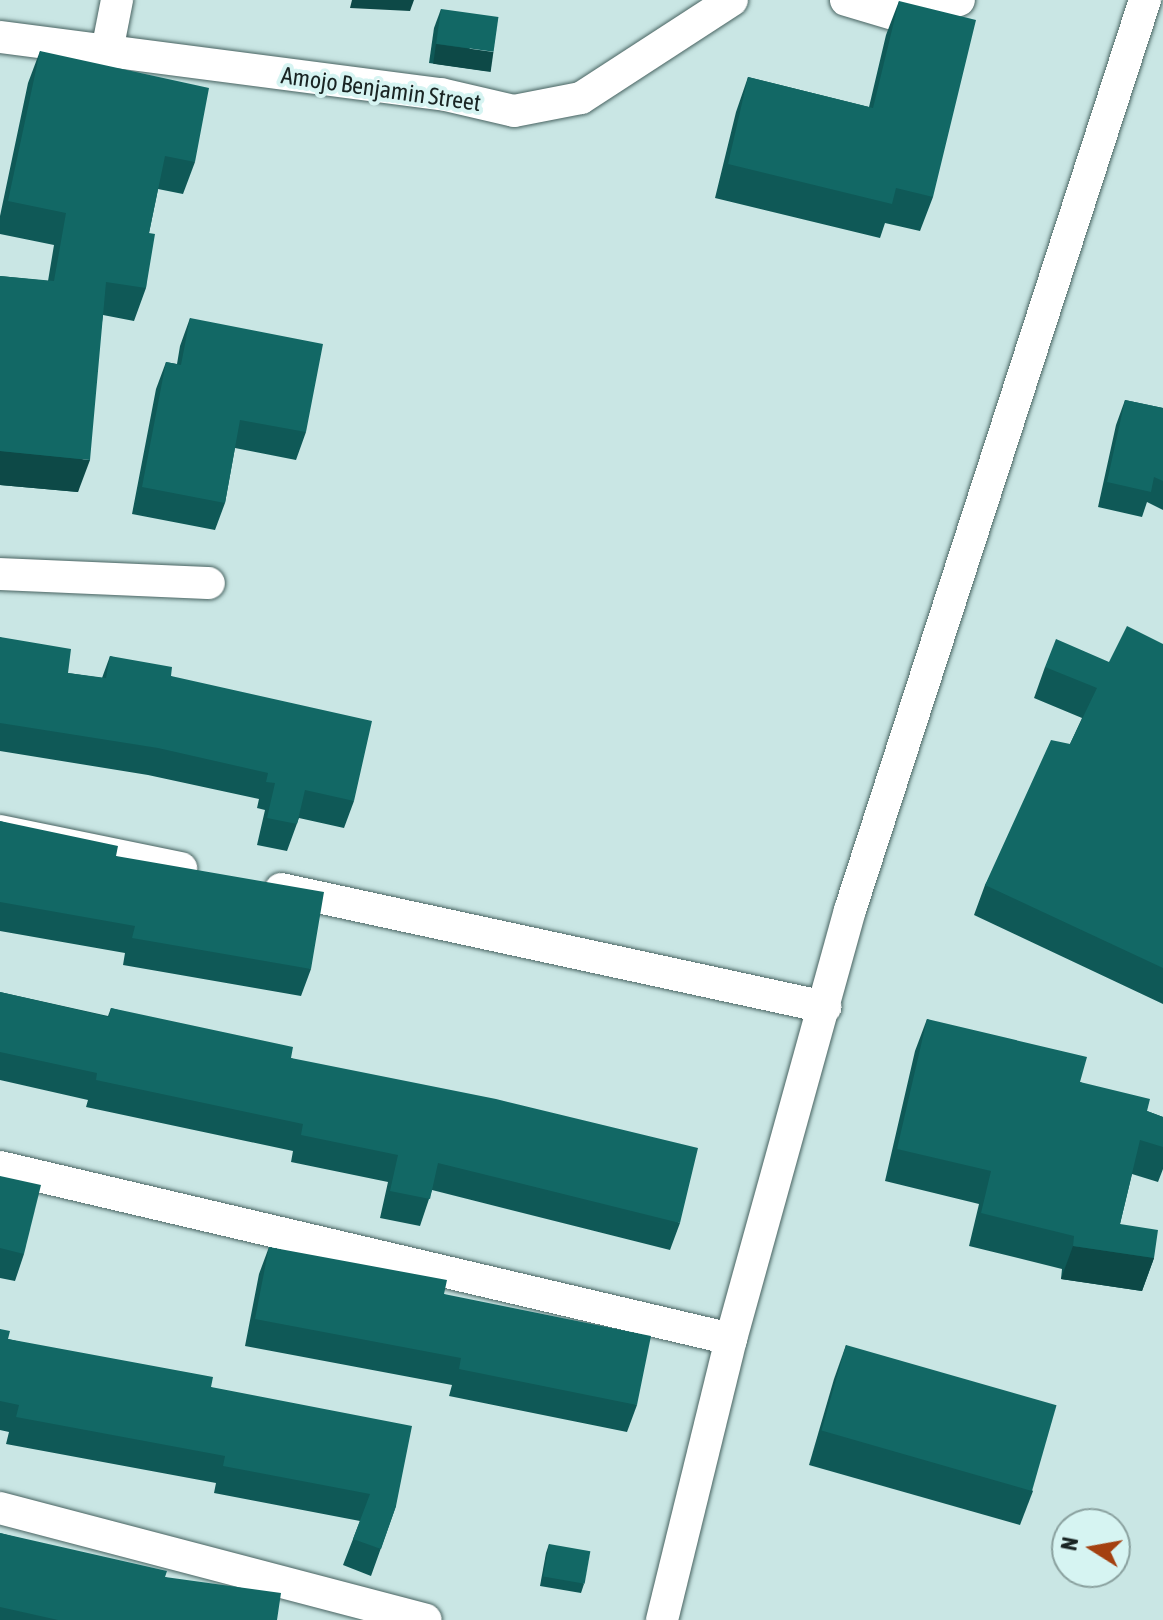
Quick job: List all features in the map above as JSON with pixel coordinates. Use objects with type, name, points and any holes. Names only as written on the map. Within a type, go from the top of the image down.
[{"type":"street","points":[[107,51],[117,0]]},
{"type":"street","name":"Amojo Benjamin Street","points":[[0,37],[441,94],[514,111],[581,98],[732,0]]},
{"type":"street","points":[[846,0],[900,16],[959,0]]},
{"type":"street","points":[[662,1620],[731,1339],[850,910],[1145,0]]},
{"type":"street","points":[[0,574],[209,583]]},
{"type":"street","points":[[0,831],[825,1007]]},
{"type":"street","points":[[0,1167],[731,1339]]},
{"type":"street","points":[[0,1508],[426,1620]]},
{"type":"building","points":[[899,1],[976,20],[933,197],[896,188],[892,204],[728,164],[748,77],[873,108]]},
{"type":"building","points":[[441,9],[498,17],[494,52],[436,44]]},
{"type":"building","points":[[40,51],[209,88],[195,162],[165,156],[149,233],[155,234],[146,288],[106,282],[90,460],[0,451],[0,276],[54,281],[66,213],[8,201]]},
{"type":"building","points":[[190,318],[323,344],[306,432],[240,420],[225,503],[142,487],[166,362],[181,365]]},
{"type":"building","points":[[1125,400],[1163,408],[1163,481],[1154,477],[1151,492],[1107,482]]},
{"type":"building","points":[[1127,626],[1163,644],[1163,968],[985,885],[1051,740],[1070,744],[1097,688],[1045,667],[1056,639],[1109,662]]},
{"type":"building","points":[[0,637],[71,649],[68,673],[106,678],[110,656],[172,667],[171,676],[372,721],[354,801],[305,790],[297,824],[267,818],[275,783],[266,782],[268,773],[158,748],[0,723]]},
{"type":"building","points":[[0,821],[118,846],[116,856],[324,892],[311,969],[132,938],[135,926],[0,902]]},
{"type":"building","points":[[0,992],[109,1017],[111,1008],[293,1047],[291,1058],[496,1099],[698,1148],[680,1223],[438,1163],[430,1199],[390,1191],[398,1155],[301,1135],[303,1124],[96,1080],[97,1073],[0,1052]]},
{"type":"building","points":[[927,1019],[1087,1057],[1080,1082],[1150,1099],[1147,1111],[1163,1117],[1163,1147],[1140,1140],[1120,1224],[1158,1230],[1154,1258],[1073,1246],[1074,1236],[981,1213],[991,1171],[897,1149]]},
{"type":"building","points":[[0,1176],[41,1185],[24,1254],[0,1248]]},
{"type":"building","points":[[269,1247],[447,1280],[444,1294],[651,1336],[637,1405],[459,1369],[461,1358],[255,1319]]},
{"type":"building","points":[[0,1329],[10,1331],[8,1339],[213,1377],[211,1387],[412,1426],[396,1506],[381,1549],[353,1539],[370,1494],[223,1466],[225,1456],[16,1417],[19,1405],[0,1401]]},
{"type":"building","points":[[846,1345],[1057,1405],[1032,1491],[821,1431]]},
{"type":"building","points":[[0,1533],[167,1571],[165,1577],[281,1593],[277,1620],[58,1620],[0,1607]]},
{"type":"building","points":[[549,1544],[590,1551],[585,1584],[543,1576]]}]
